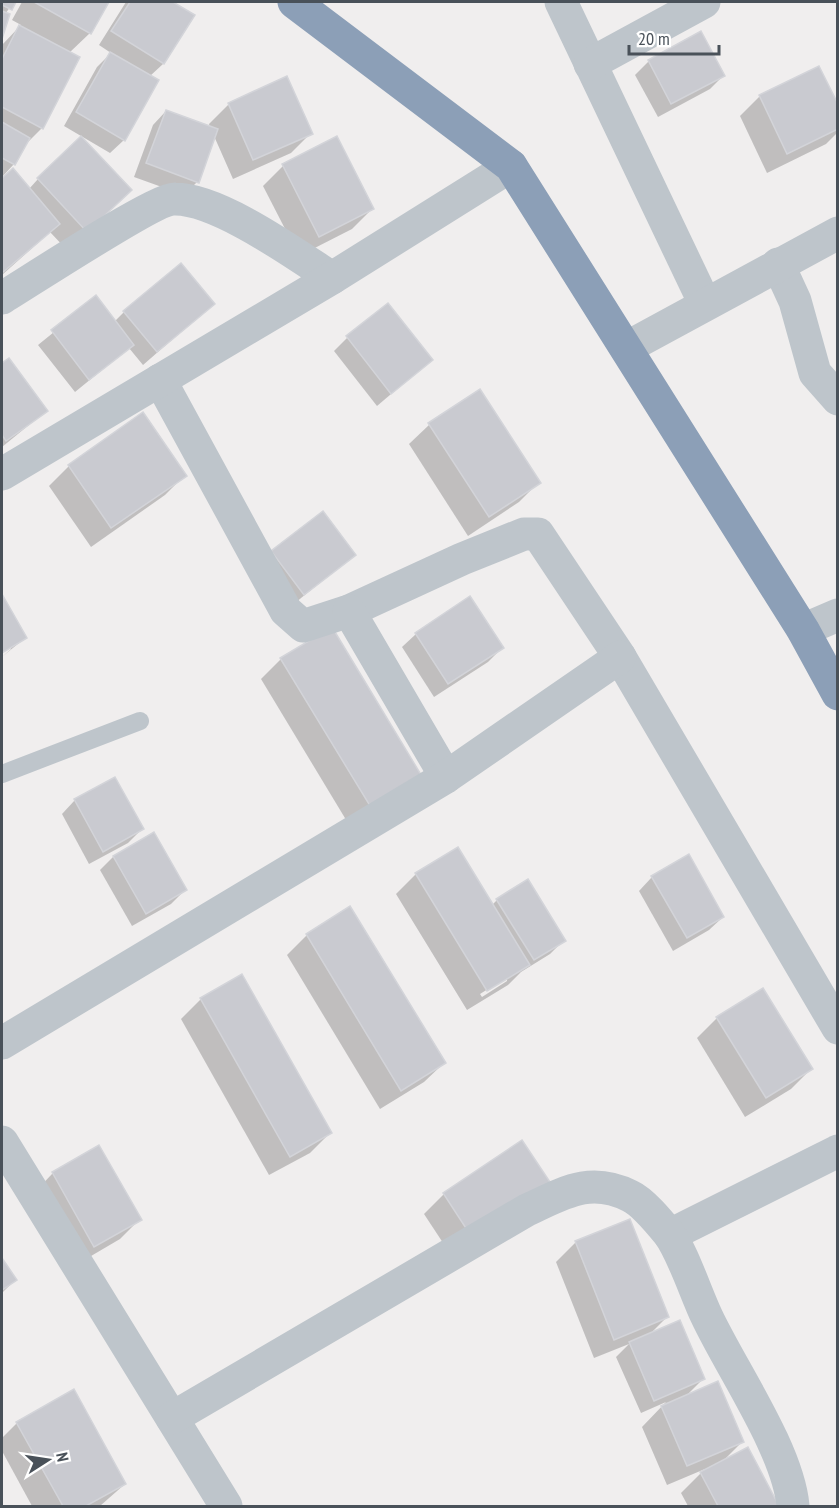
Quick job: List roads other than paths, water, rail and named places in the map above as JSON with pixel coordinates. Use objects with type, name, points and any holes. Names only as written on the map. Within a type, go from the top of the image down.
[{"type":"highway","points":[[294,2],[511,166],[803,630],[837,694]]},
{"type":"street","points":[[561,2],[705,304]]},
{"type":"street","points":[[590,64],[705,2]]},
{"type":"street","points":[[2,474],[332,278],[511,166]]},
{"type":"street","points":[[2,298],[137,216],[173,198],[203,204],[273,240],[332,278]]},
{"type":"street","points":[[626,348],[837,232]]},
{"type":"street","points":[[778,264],[795,301],[815,374],[837,399]]},
{"type":"street","points":[[160,380],[286,611],[303,626],[348,611],[462,559],[524,534],[538,534],[620,657],[837,1028]]},
{"type":"street","points":[[348,611],[446,777]]},
{"type":"street","points":[[803,630],[837,615]]},
{"type":"street","points":[[2,1043],[446,777],[620,657]]},
{"type":"street","points":[[2,1142],[226,1506]]},
{"type":"street","points":[[670,1235],[837,1151]]},
{"type":"street","points":[[172,1418],[397,1284],[527,1210],[575,1187],[603,1186],[632,1196],[670,1235],[707,1317],[777,1453],[791,1488],[793,1506]]},
{"type":"lane","points":[[2,774],[140,721]]}]
